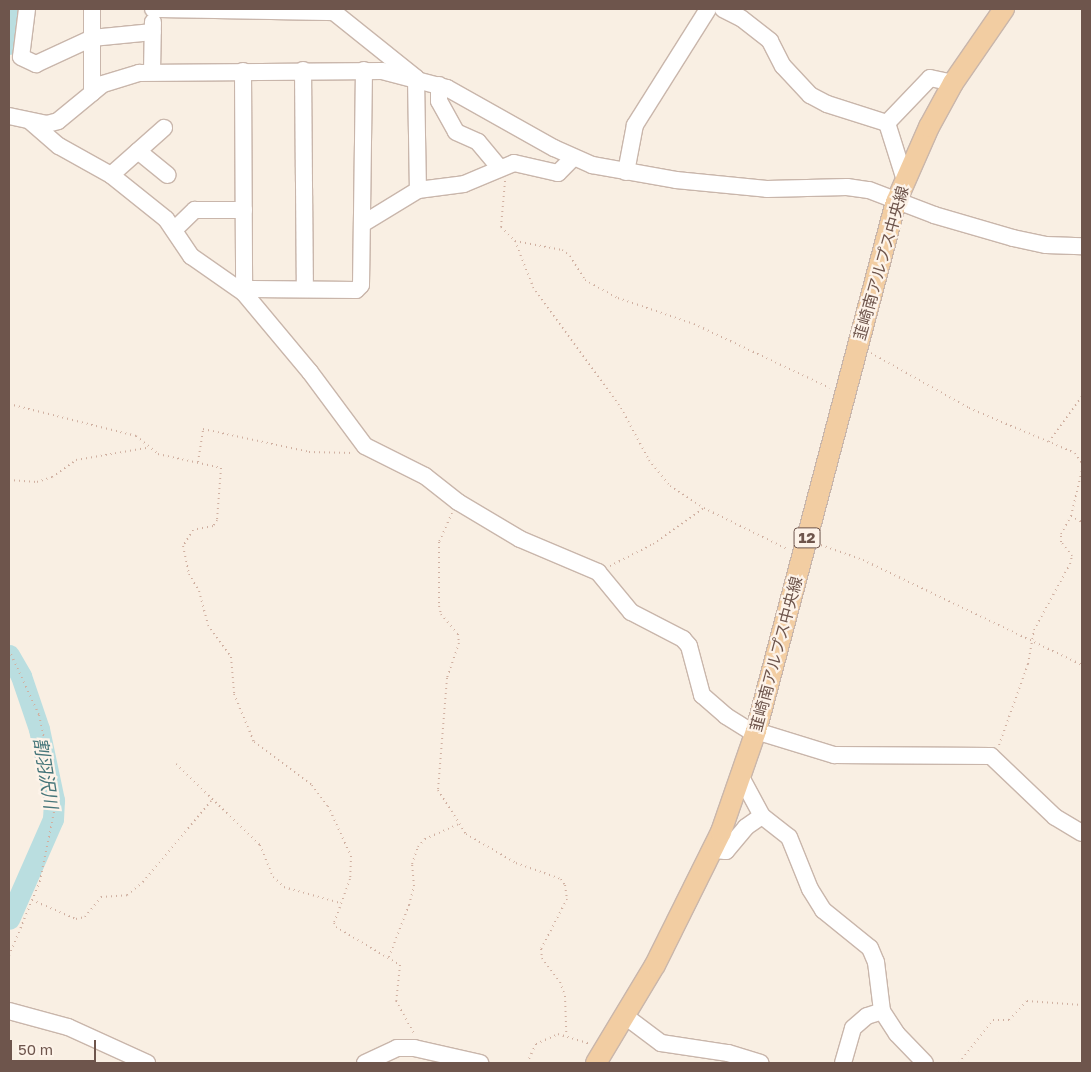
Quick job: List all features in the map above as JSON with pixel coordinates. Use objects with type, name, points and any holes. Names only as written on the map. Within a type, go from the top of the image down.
[{"type":"main road","name":"韮崎南アルプス中央線","points":[[601,1055],[685,909],[713,850],[741,777],[756,733],[856,346],[896,202],[953,83],[1004,9]]},
{"type":"street","points":[[27,9],[21,57],[41,63],[92,38],[153,32]]},
{"type":"street","points":[[92,9],[92,93]]},
{"type":"street","points":[[152,72],[153,9],[334,11],[416,78],[418,190]]},
{"type":"street","points":[[626,172],[635,125],[708,9]]},
{"type":"street","points":[[723,9],[741,18],[770,42],[783,66],[810,94],[826,104],[887,123]]},
{"type":"street","points":[[303,70],[306,289]]},
{"type":"street","points":[[244,293],[252,289],[356,290],[361,285],[364,223],[364,70]]},
{"type":"street","points":[[9,116],[48,124],[58,120],[92,93],[120,77],[152,72],[364,70],[416,78],[439,85],[481,104],[573,158],[626,172],[676,180],[767,189],[847,187],[869,190],[896,202],[1013,238],[1046,245],[1082,246]]},
{"type":"street","points":[[243,71],[244,293]]},
{"type":"street","points":[[887,123],[930,78],[953,83]]},
{"type":"street","points":[[439,85],[439,101],[456,132],[478,142],[500,167]]},
{"type":"street","points":[[31,122],[59,146],[111,175],[166,219],[191,256],[244,293],[310,372],[365,446],[425,476],[458,502],[520,539],[598,572],[631,612],[683,639],[689,646],[702,695],[716,708],[756,733],[834,754],[994,758],[1041,804],[1082,833]]},
{"type":"street","points":[[887,123],[905,180]]},
{"type":"street","points":[[111,175],[164,128]]},
{"type":"street","points":[[138,151],[168,174]]},
{"type":"street","points":[[364,223],[418,190],[464,184],[500,167],[514,163],[558,173],[573,158]]},
{"type":"street","points":[[174,230],[195,210],[244,210]]},
{"type":"street","points":[[741,777],[762,816],[790,837],[810,889],[823,910],[870,948],[876,962],[882,1011],[897,1034],[925,1063]]},
{"type":"street","points":[[713,850],[726,852],[746,827],[762,816]]},
{"type":"street","points":[[9,1011],[68,1027],[147,1063]]},
{"type":"street","points":[[843,1063],[853,1028],[867,1016],[882,1011]]},
{"type":"street","points":[[624,1016],[661,1043],[728,1053],[760,1063]]},
{"type":"street","points":[[364,1063],[397,1048],[418,1048],[480,1063]]},
{"type":"path","points":[[500,167],[505,177],[502,227],[515,241],[533,287],[621,408],[649,460],[670,486],[704,508],[805,548],[863,560],[1082,665]]},
{"type":"path","points":[[515,241],[562,250],[570,256],[585,280],[618,298],[694,324],[812,382],[844,394]]},
{"type":"path","points":[[856,346],[968,408],[1075,453],[1082,463]]},
{"type":"path","points":[[1050,442],[1082,396]]},
{"type":"path","points":[[9,404],[136,436],[146,448],[158,454],[221,468],[220,513],[213,526],[193,530],[187,537],[183,546],[186,566],[199,591],[208,625],[232,658],[234,694],[254,742],[312,785],[339,828],[351,856],[350,879],[341,903],[336,927],[400,965],[396,1001],[415,1028],[418,1048]]},
{"type":"path","points":[[198,462],[203,429],[308,452],[349,455],[365,446]]},
{"type":"path","points":[[9,480],[37,482],[52,478],[76,460],[146,448]]},
{"type":"path","points":[[994,758],[1028,664],[1031,642],[1070,564],[1072,556],[1061,542],[1071,516],[1082,470]]},
{"type":"path","points":[[458,502],[439,542],[439,606],[441,614],[458,634],[459,643],[447,678],[443,757],[438,790],[466,834],[508,858],[561,879],[565,885],[567,899],[541,950],[542,958],[560,982],[565,996],[566,1034]]},
{"type":"path","points":[[598,572],[653,544],[704,508]]},
{"type":"path","points":[[1071,516],[1082,522]]},
{"type":"path","points":[[9,650],[39,715],[53,779],[54,817],[32,900],[9,956]]},
{"type":"path","points":[[176,764],[211,801],[260,845],[273,877],[284,888],[341,903]]},
{"type":"path","points":[[32,900],[76,919],[85,916],[101,897],[127,894],[143,882],[211,801]]},
{"type":"path","points":[[389,957],[409,905],[414,886],[412,864],[418,847],[424,840],[458,824]]},
{"type":"path","points":[[959,1063],[993,1020],[1009,1020],[1027,1001],[1082,1005]]},
{"type":"path","points":[[527,1063],[536,1044],[558,1034],[566,1034],[601,1055]]},
{"type":"waterway","name":"割羽沢川","points":[[9,44],[14,9]]},
{"type":"waterway","name":"割羽沢川","points":[[9,655],[21,676],[39,729],[54,800],[53,819],[9,919]]}]
